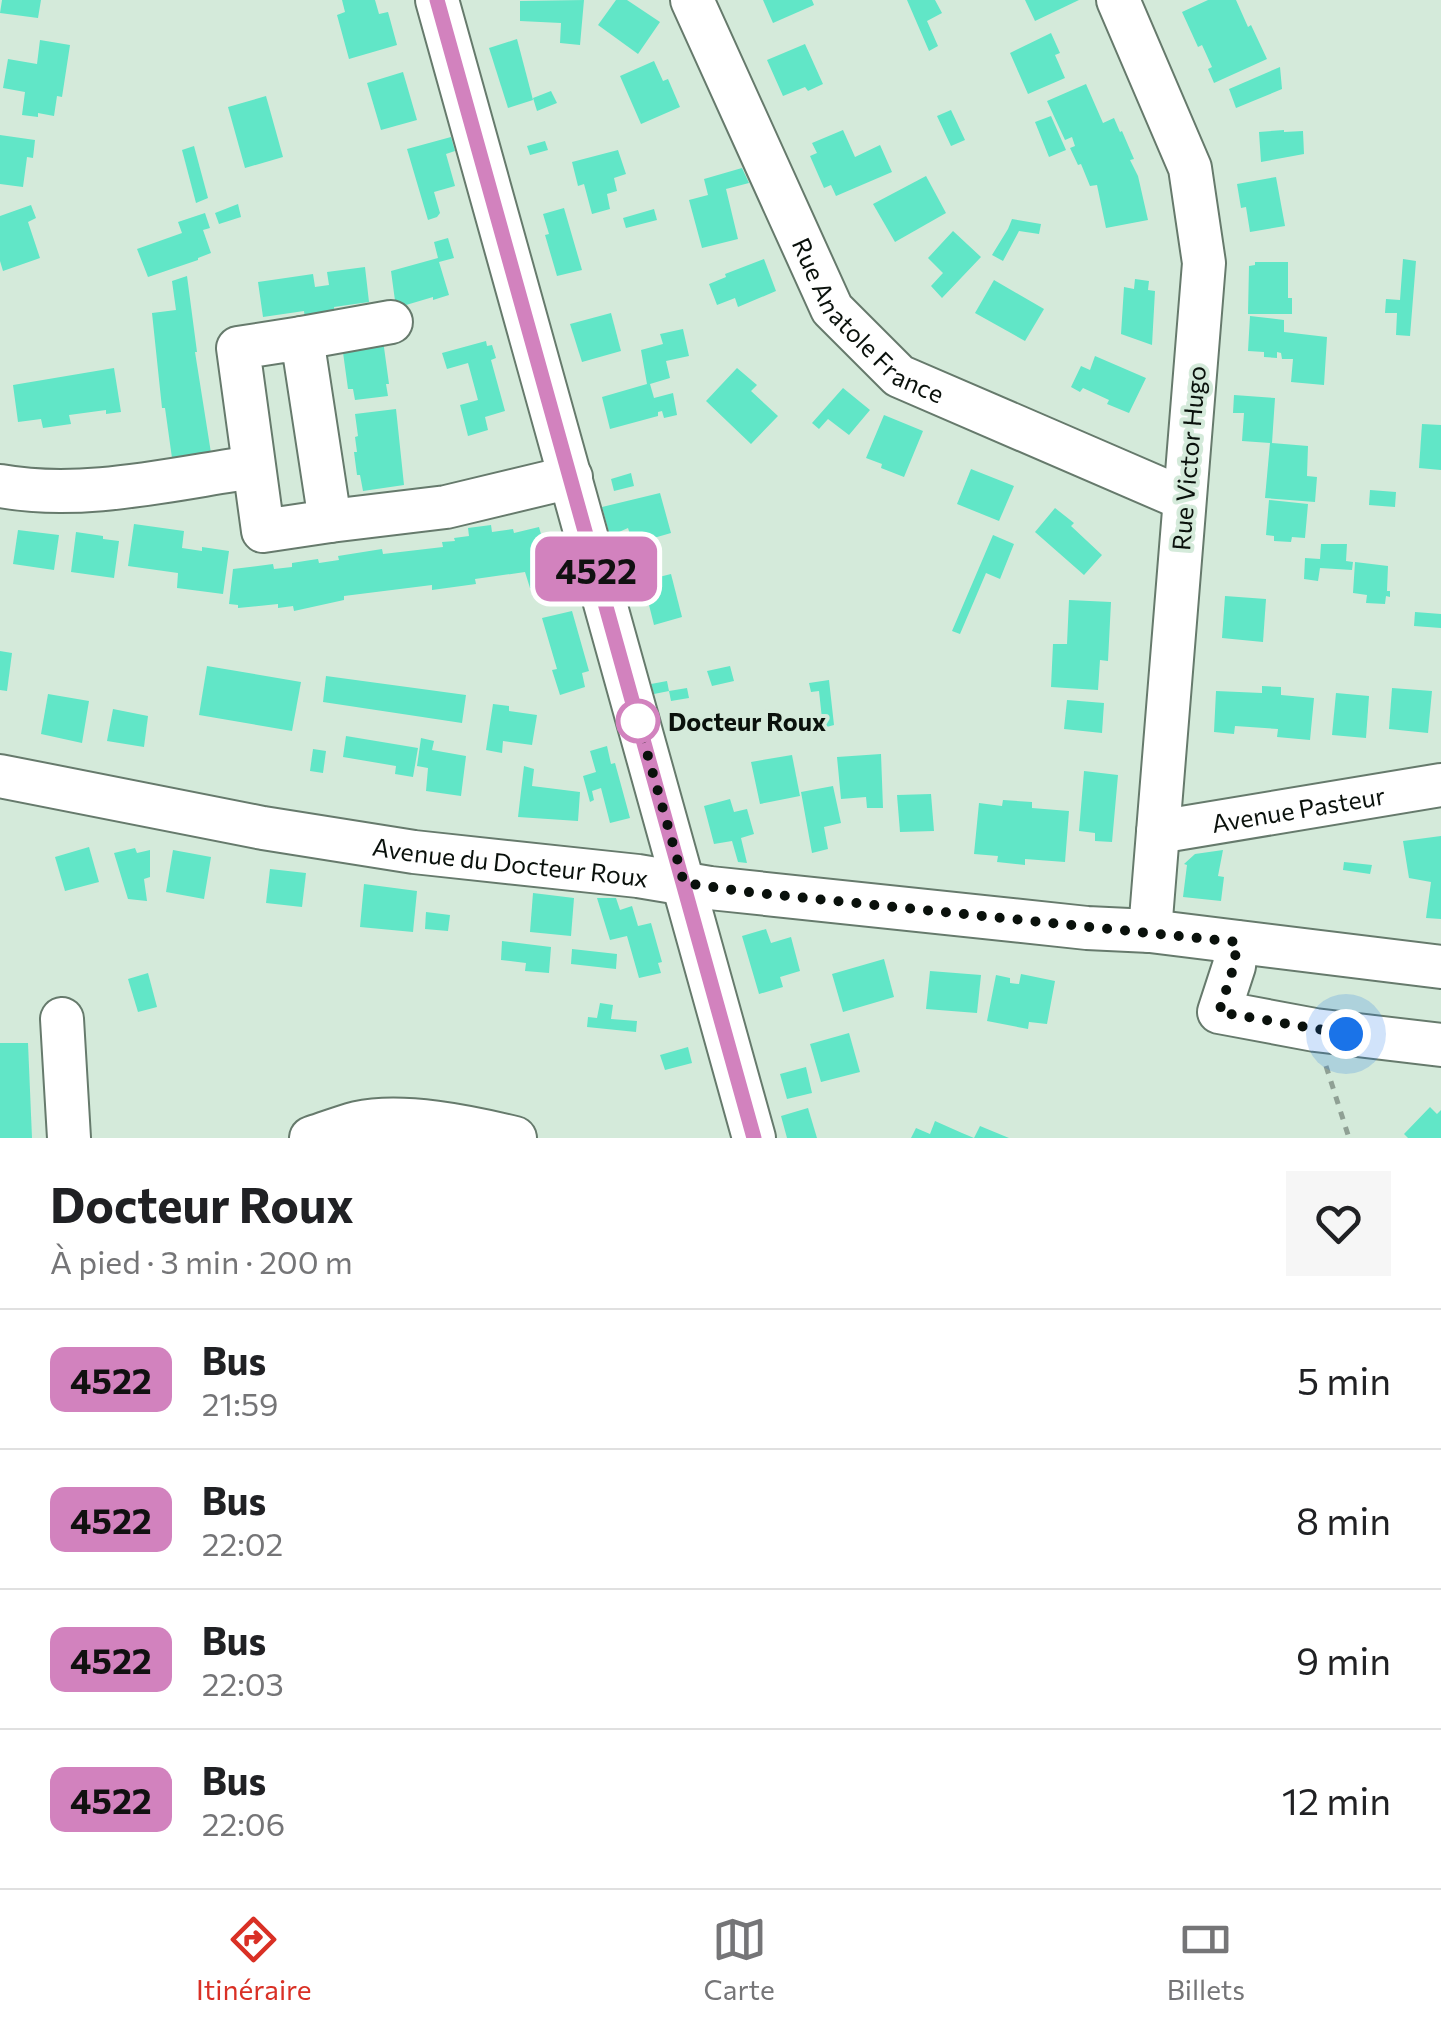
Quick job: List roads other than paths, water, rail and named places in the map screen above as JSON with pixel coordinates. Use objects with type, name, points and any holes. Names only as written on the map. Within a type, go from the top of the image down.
[{"type":"street","points":[[437,0],[754,1138]]},
{"type":"street","name":"Rue Anatole France","points":[[692,0],[832,309],[899,376],[1184,499]]},
{"type":"street","name":"Rue Victor Hugo","points":[[1118,0],[1190,168],[1204,263],[1150,932]]},
{"type":"street","points":[[391,322],[238,348],[263,531],[446,506],[570,477]]},
{"type":"street","points":[[302,338],[330,522]]},
{"type":"street","points":[[0,486],[72,490],[254,466]]},
{"type":"street","name":"Avenue du Docteur Roux","points":[[0,776],[263,828],[414,852],[1441,967]]},
{"type":"street","name":"Avenue Pasteur","points":[[1158,832],[1441,785]]},
{"type":"street","points":[[1237,942],[1234,966],[1219,1012],[1315,1030],[1441,1045]]},
{"type":"street","points":[[62,1019],[69,1138]]},
{"type":"street","points":[[732,1138],[741,1093]]},
{"type":"street","points":[[312,1138],[360,1122],[414,1120],[515,1138]]},
{"type":"place","name":"Docteur Roux","points":[[638,721]]}]
